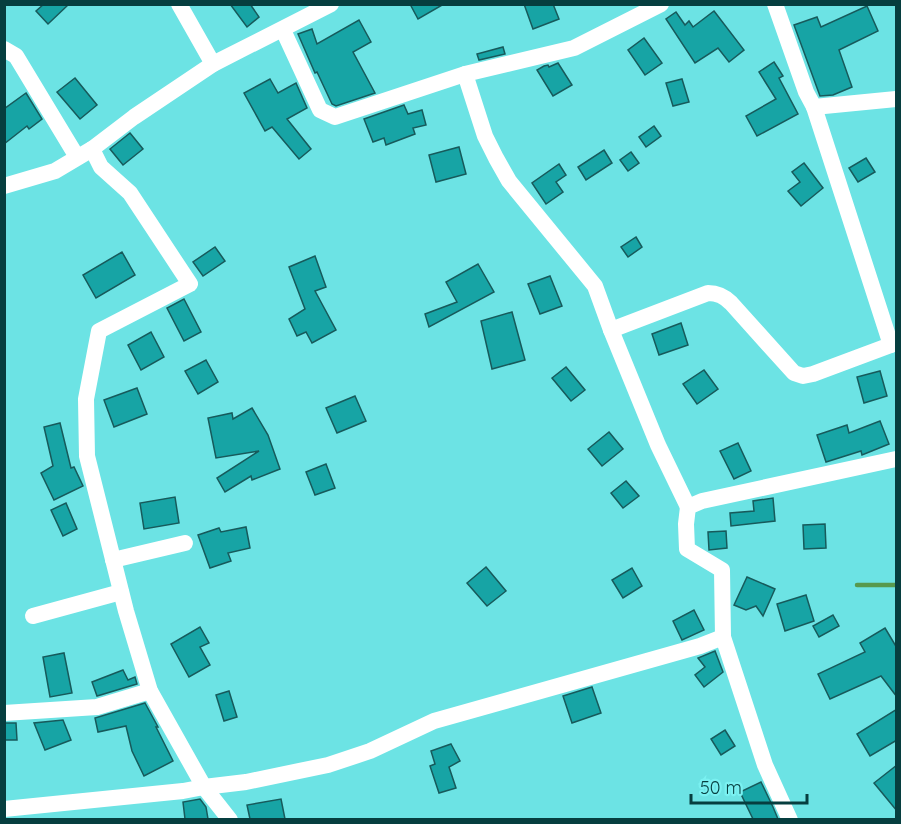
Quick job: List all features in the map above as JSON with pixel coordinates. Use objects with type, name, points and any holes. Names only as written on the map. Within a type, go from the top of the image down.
[{"type":"street","points":[[179,4],[213,64]]},
{"type":"street","points":[[4,186],[55,171],[92,149],[134,117],[213,64],[331,4]]},
{"type":"street","points":[[283,30],[320,110],[335,117],[465,74],[574,48],[661,4]]},
{"type":"street","points":[[611,330],[708,293],[716,293],[731,303],[794,373],[802,376],[894,344],[814,107],[806,92],[775,4]]},
{"type":"street","points":[[4,49],[16,56],[77,157]]},
{"type":"street","points":[[465,74],[484,136],[509,181],[595,286],[658,445],[688,507],[687,549],[722,570],[723,637],[765,765],[790,819]]},
{"type":"street","points":[[814,107],[897,99]]},
{"type":"street","points":[[92,149],[100,166],[130,193],[189,284],[99,331],[86,399],[87,456],[121,592],[150,691],[204,787],[230,819]]},
{"type":"street","points":[[688,507],[702,501],[897,459]]},
{"type":"street","points":[[113,560],[185,543]]},
{"type":"street","points":[[33,616],[121,592]]},
{"type":"street","points":[[4,809],[183,791],[246,782],[328,765],[370,751],[434,721],[700,646],[723,637]]},
{"type":"street","points":[[4,713],[97,707],[150,691]]},
{"type":"building","points":[[44,4],[69,4],[48,24],[36,11]]},
{"type":"building","points":[[230,4],[250,4],[259,17],[247,27]]},
{"type":"building","points":[[410,4],[444,4],[418,19]]},
{"type":"building","points":[[524,4],[553,4],[559,19],[533,29]]},
{"type":"building","points":[[867,6],[878,31],[839,50],[852,87],[833,95],[820,96],[794,25],[817,17],[821,27]]},
{"type":"building","points":[[714,11],[744,50],[729,62],[718,48],[695,63],[666,19],[676,12],[685,25],[689,21],[693,27]]},
{"type":"building","points":[[359,20],[371,42],[353,52],[375,93],[336,106],[332,104],[317,72],[315,73],[298,34],[312,29],[317,44]]},
{"type":"building","points":[[644,38],[662,63],[645,75],[628,50]]},
{"type":"building","points":[[503,47],[505,54],[479,60],[477,54]]},
{"type":"building","points":[[774,62],[783,76],[779,78],[798,114],[757,136],[746,116],[776,99],[759,72]]},
{"type":"building","points":[[558,63],[572,85],[553,96],[537,70]]},
{"type":"building","points":[[75,78],[97,105],[80,119],[57,92]]},
{"type":"building","points":[[270,79],[278,93],[296,83],[307,108],[287,119],[311,149],[299,159],[272,127],[265,131],[244,93]]},
{"type":"building","points":[[682,79],[689,102],[673,106],[666,83]]},
{"type":"building","points":[[26,93],[42,119],[29,129],[27,126],[4,144],[4,109]]},
{"type":"building","points":[[404,105],[408,114],[422,110],[426,125],[413,128],[415,134],[386,145],[384,138],[373,142],[364,119]]},
{"type":"building","points":[[654,126],[661,136],[646,147],[639,137]]},
{"type":"building","points":[[130,133],[143,149],[123,165],[110,149]]},
{"type":"building","points":[[459,147],[466,174],[436,182],[429,155]]},
{"type":"building","points":[[604,150],[612,163],[586,180],[578,167]]},
{"type":"building","points":[[631,152],[639,163],[628,171],[620,160]]},
{"type":"building","points":[[866,158],[875,172],[858,182],[849,168]]},
{"type":"building","points":[[804,163],[823,188],[801,206],[788,191],[800,182],[792,172]]},
{"type":"building","points":[[559,164],[566,175],[556,182],[563,192],[546,204],[532,183]]},
{"type":"building","points":[[636,237],[642,247],[628,257],[621,247]]},
{"type":"building","points":[[215,247],[225,261],[203,276],[193,262]]},
{"type":"building","points":[[122,252],[135,275],[96,298],[83,275]]},
{"type":"building","points":[[315,256],[326,287],[315,291],[336,330],[312,343],[306,332],[297,336],[289,319],[305,309],[289,267]]},
{"type":"building","points":[[478,264],[494,292],[429,327],[425,314],[457,302],[446,282]]},
{"type":"building","points":[[550,276],[562,306],[540,314],[528,284]]},
{"type":"building","points":[[184,299],[201,332],[184,341],[167,308]]},
{"type":"building","points":[[512,312],[525,360],[492,369],[481,321]]},
{"type":"building","points":[[681,323],[688,345],[659,355],[652,334]]},
{"type":"building","points":[[151,332],[164,357],[141,370],[128,345]]},
{"type":"building","points":[[206,360],[218,382],[198,394],[185,371]]},
{"type":"building","points":[[566,367],[585,390],[571,401],[552,378]]},
{"type":"building","points":[[704,370],[718,389],[697,404],[683,384]]},
{"type":"building","points":[[880,371],[887,396],[864,403],[857,377]]},
{"type":"building","points":[[137,388],[147,414],[114,427],[104,400]]},
{"type":"building","points":[[355,396],[366,421],[337,433],[326,408]]},
{"type":"building","points":[[252,408],[268,435],[280,469],[252,480],[251,476],[225,492],[217,478],[259,451],[216,458],[208,418],[232,413],[233,419]]},
{"type":"building","points":[[880,421],[889,444],[862,455],[861,451],[826,462],[817,435],[847,425],[849,433]]},
{"type":"building","points":[[60,423],[71,468],[74,467],[83,486],[54,500],[41,473],[53,466],[44,427]]},
{"type":"building","points":[[609,432],[623,449],[602,466],[588,449]]},
{"type":"building","points":[[738,443],[751,471],[734,479],[720,451]]},
{"type":"building","points":[[326,464],[335,488],[315,495],[306,472]]},
{"type":"building","points":[[626,481],[639,496],[623,508],[611,493]]},
{"type":"building","points":[[175,497],[179,523],[144,529],[140,503]]},
{"type":"building","points":[[773,498],[775,521],[731,526],[730,513],[754,511],[753,501]]},
{"type":"building","points":[[66,503],[77,529],[63,536],[51,510]]},
{"type":"building","points":[[825,524],[826,548],[804,549],[803,525]]},
{"type":"building","points":[[246,527],[250,548],[228,553],[231,561],[210,568],[198,535],[219,528],[221,532]]},
{"type":"building","points":[[726,531],[727,548],[709,550],[708,532]]},
{"type":"building","points":[[486,567],[506,591],[487,606],[467,583]]},
{"type":"building","points":[[632,568],[642,586],[623,598],[612,580]]},
{"type":"building","points":[[747,577],[775,589],[763,616],[756,606],[746,610],[734,605]]},
{"type":"building","points":[[806,595],[814,621],[785,631],[777,604]]},
{"type":"building","points":[[694,610],[704,630],[682,640],[673,621]]},
{"type":"building","points":[[833,615],[839,626],[819,637],[813,626]]},
{"type":"building","points":[[200,627],[209,643],[200,647],[210,665],[189,677],[171,644]]},
{"type":"building","points":[[885,628],[897,648],[897,697],[881,676],[830,699],[818,674],[865,652],[860,643]]},
{"type":"building","points":[[715,651],[723,672],[704,687],[695,675],[705,667],[698,658]]},
{"type":"building","points":[[64,653],[72,693],[50,697],[43,657]]},
{"type":"building","points":[[123,670],[128,680],[135,677],[137,684],[97,696],[92,682]]},
{"type":"building","points":[[592,687],[601,713],[572,723],[563,696]]},
{"type":"building","points":[[229,691],[237,717],[224,721],[216,695]]},
{"type":"building","points":[[145,703],[173,761],[144,776],[132,751],[126,726],[98,732],[95,718]]},
{"type":"building","points":[[897,709],[897,740],[870,756],[857,734]]},
{"type":"building","points":[[63,720],[71,740],[45,750],[34,723]]},
{"type":"building","points":[[4,723],[16,723],[17,740],[4,740]]},
{"type":"building","points":[[725,730],[735,746],[721,755],[711,739]]},
{"type":"building","points":[[451,744],[460,761],[449,767],[456,788],[439,793],[430,766],[435,764],[431,751]]},
{"type":"building","points":[[897,765],[897,811],[874,783]]},
{"type":"building","points":[[761,782],[778,819],[753,819],[740,792]]},
{"type":"building","points":[[200,799],[206,807],[208,819],[185,819],[183,802]]},
{"type":"building","points":[[281,799],[285,819],[250,819],[247,805]]},
{"type":"waterway","points":[[857,585],[896,585]]}]
